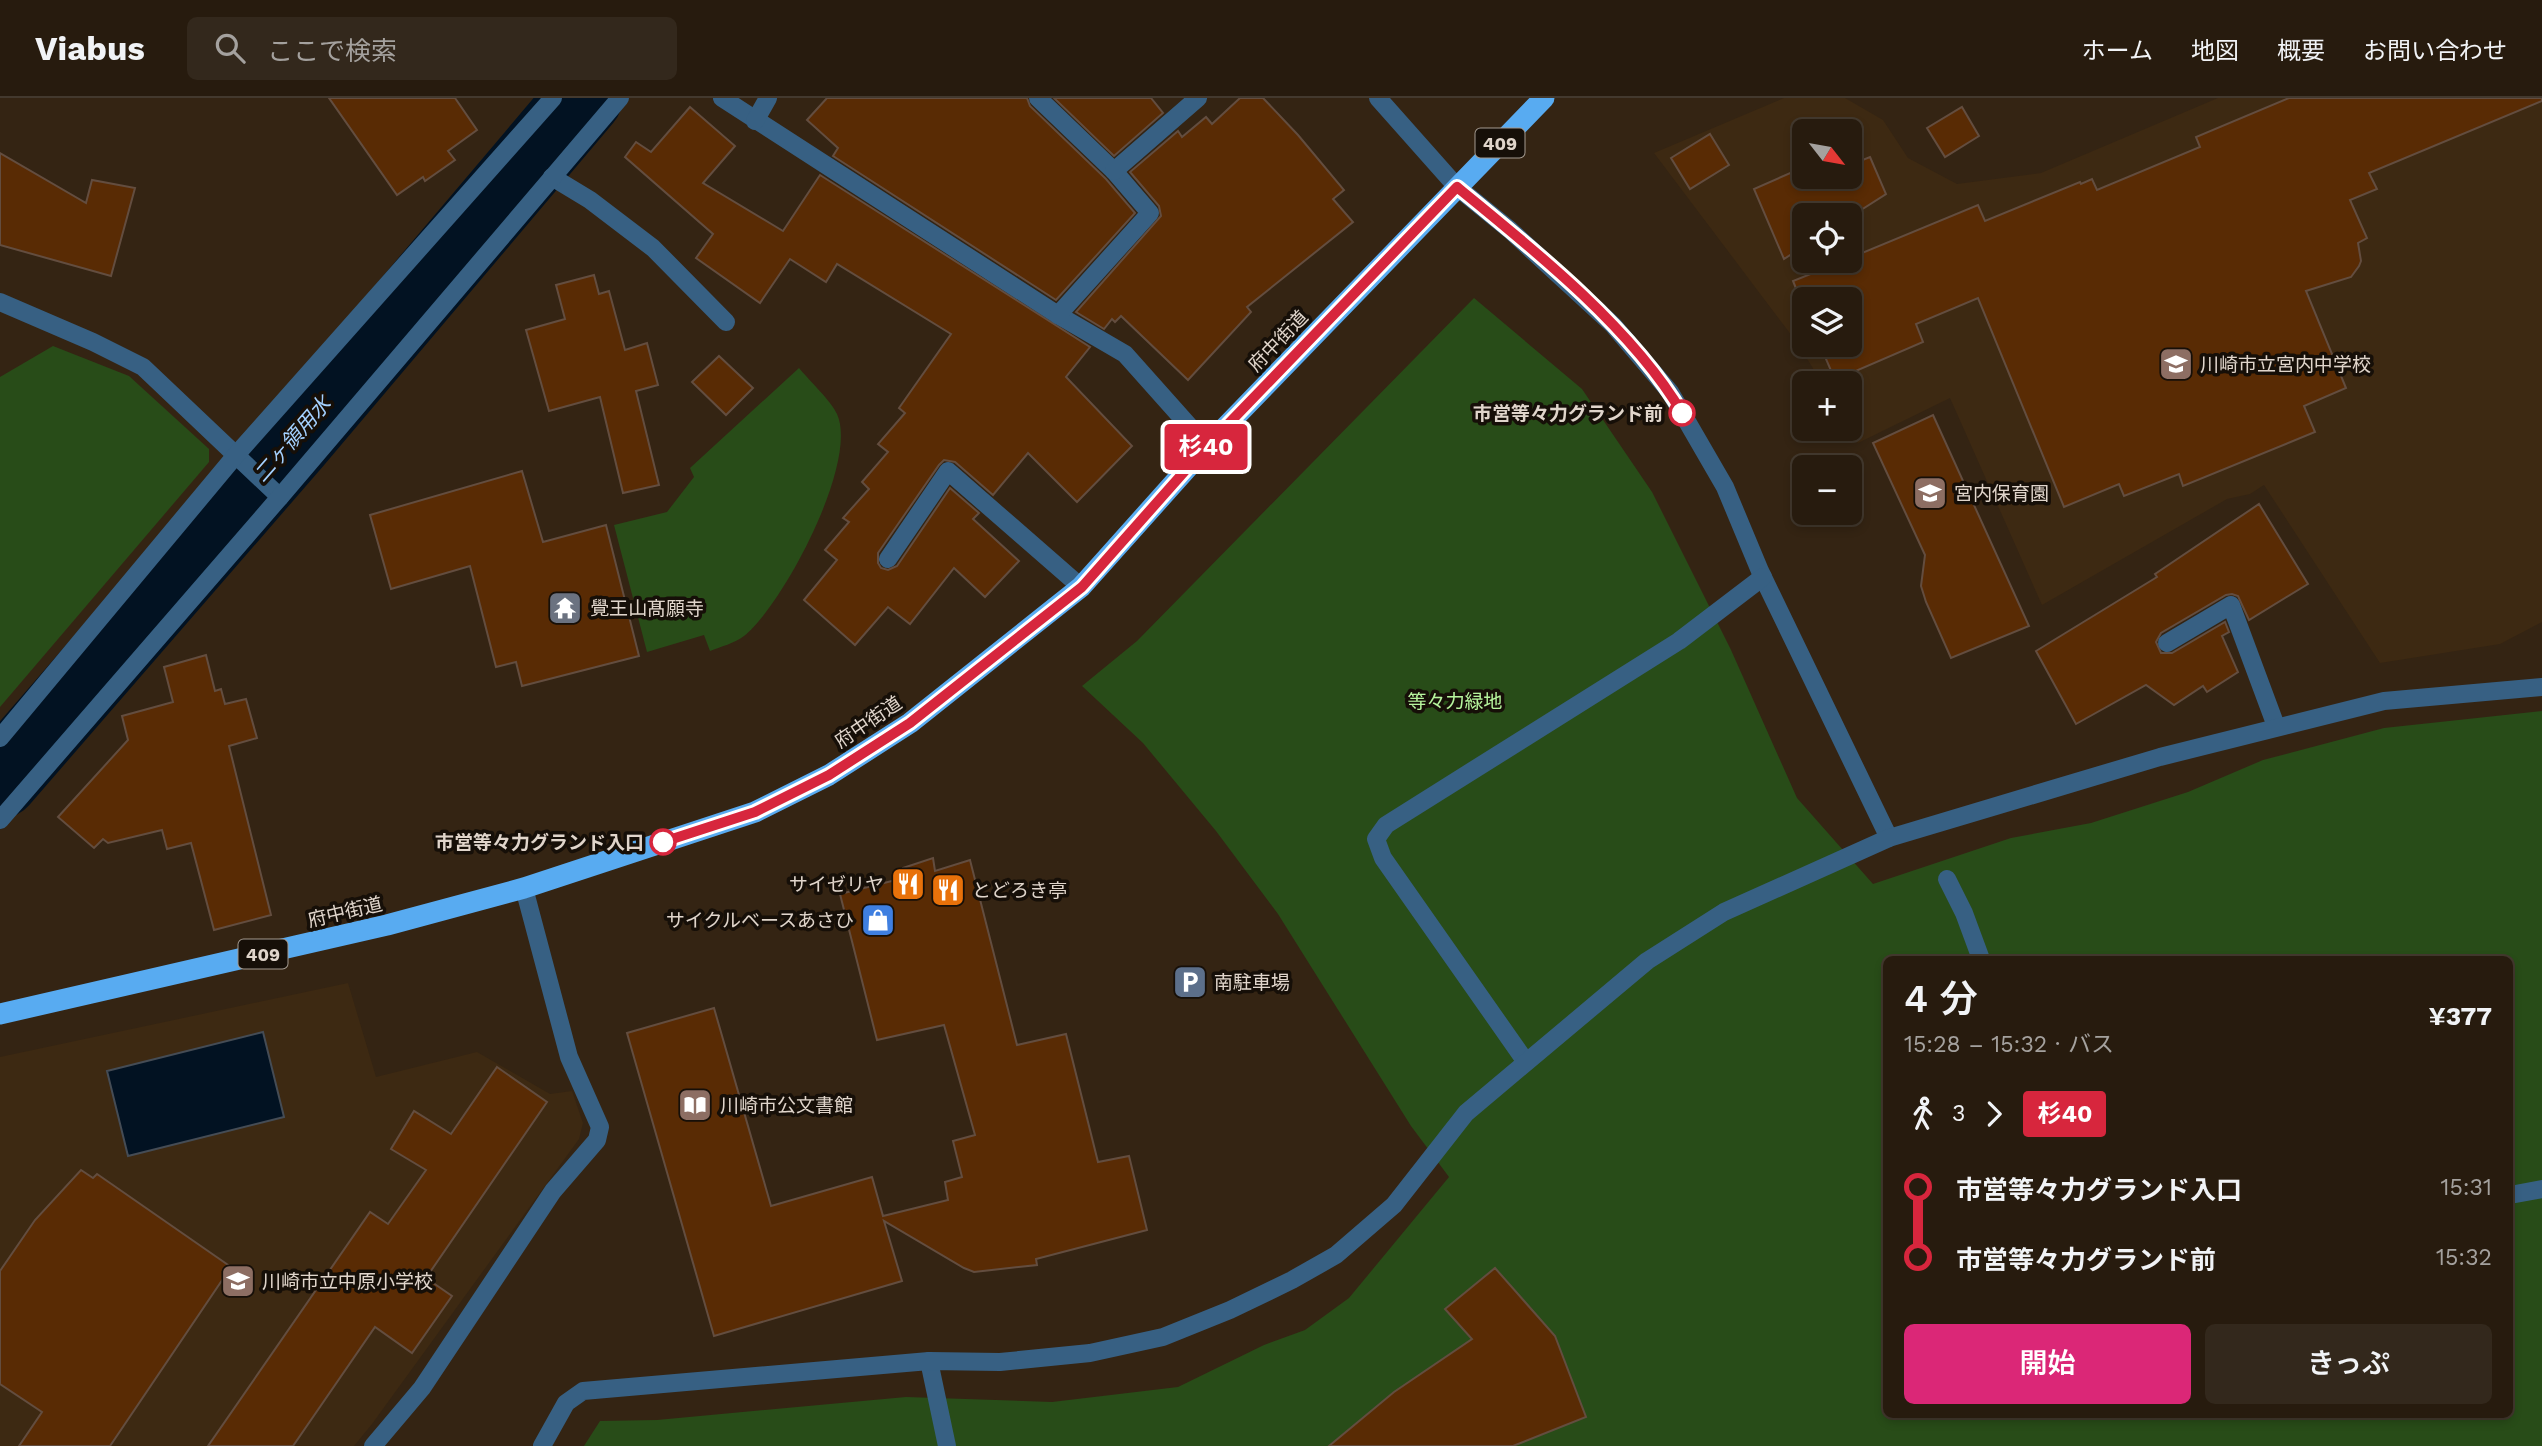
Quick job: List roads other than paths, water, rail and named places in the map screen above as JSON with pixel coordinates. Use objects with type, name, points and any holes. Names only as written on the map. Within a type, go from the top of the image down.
[{"type":"highway","name":"府中街道","points":[[0,1014],[374,928],[524,888],[755,812],[829,775],[910,723],[1082,587],[1207,446],[1544,98]]},
{"type":"street","points":[[0,738],[236,455],[553,98]]},
{"type":"street","points":[[0,820],[620,98]]},
{"type":"street","points":[[722,98],[1058,315],[1125,354],[1207,446]]},
{"type":"street","points":[[755,121],[768,98]]},
{"type":"street","points":[[1038,98],[1114,171],[1150,213],[1058,315]]},
{"type":"street","points":[[1114,171],[1198,98]]},
{"type":"street","points":[[1378,98],[1457,187],[1510,230],[1613,325],[1670,392],[1725,487],[1763,577],[1889,838]]},
{"type":"street","points":[[552,177],[590,200],[653,248],[726,323]]},
{"type":"street","points":[[0,302],[143,367],[280,497]]},
{"type":"street","points":[[888,559],[948,471],[1082,587]]},
{"type":"street","points":[[1526,1062],[1383,858],[1376,839],[1386,825],[1679,641],[1763,577]]},
{"type":"street","points":[[2167,643],[2231,605],[2276,726]]},
{"type":"street","points":[[542,1446],[566,1403],[583,1391],[929,1361],[1000,1362],[1090,1353],[1163,1336],[1208,1319],[1292,1280],[1336,1255],[1394,1205],[1466,1113],[1647,961],[1724,912],[1889,838],[2160,757],[2384,701],[2542,688]]},
{"type":"street","points":[[1948,879],[1964,913],[1979,956]]},
{"type":"street","points":[[373,1446],[422,1388],[553,1191],[597,1140],[600,1127],[569,1057],[524,888]]},
{"type":"street","points":[[2513,1194],[2542,1189]]},
{"type":"street","points":[[929,1361],[947,1446]]},
{"type":"water","points":[[263,1032],[284,1117],[128,1156],[107,1071]]},
{"type":"waterway","name":"二ヶ領用水","points":[[0,780],[294,441],[584,98]]},
{"type":"place","name":"川崎市立宮内中学校","points":[[2176,364]]},
{"type":"place","name":"市営等々力グランド前","points":[[1682,413]]},
{"type":"place","name":"宮内保育園","points":[[1930,493]]},
{"type":"place","name":"覺王山髙願寺","points":[[565,608]]},
{"type":"place","name":"市営等々力グランド入口","points":[[663,842]]},
{"type":"place","name":"サイゼリヤ","points":[[908,884]]},
{"type":"place","name":"とどろき亭","points":[[948,890]]},
{"type":"place","name":"サイクルベースあさひ","points":[[878,920]]},
{"type":"place","name":"南駐車場","points":[[1190,982]]},
{"type":"place","name":"川崎市公文書館","points":[[695,1105]]},
{"type":"place","name":"川崎市立中原小学校","points":[[238,1281]]},
{"type":"park label","name":"等々力緑地","points":[[1455,701]]}]
